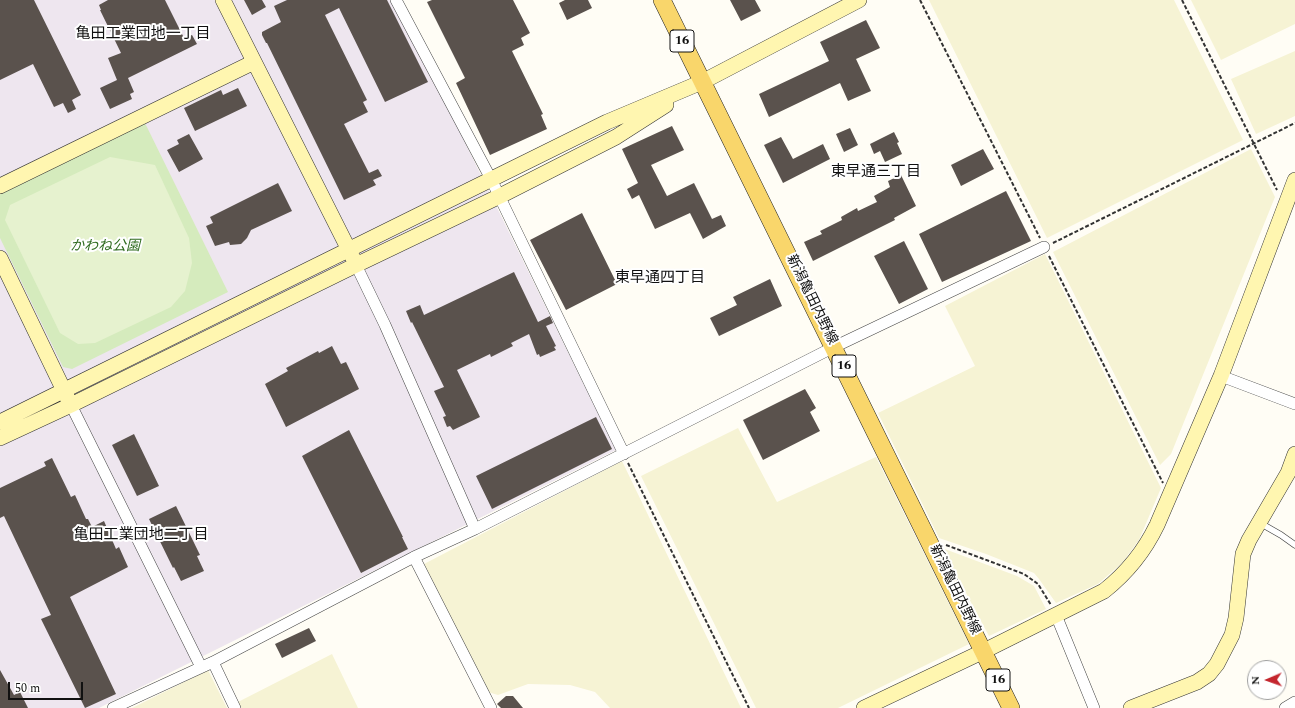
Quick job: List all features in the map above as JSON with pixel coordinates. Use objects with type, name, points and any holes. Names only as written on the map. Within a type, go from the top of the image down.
[{"type":"main road","name":"新潟亀田内野線","points":[[662,0],[1011,708]]},
{"type":"street","points":[[223,0],[349,249],[388,332],[475,529]]},
{"type":"street","points":[[396,0],[500,196],[624,454]]},
{"type":"street","points":[[0,422],[607,122],[702,82],[859,0]]},
{"type":"street","points":[[0,186],[254,62]]},
{"type":"street","points":[[0,438],[72,405],[500,196],[616,137],[702,82]]},
{"type":"street","points":[[864,708],[984,651],[1104,591],[1120,579],[1136,561],[1150,539],[1221,376],[1295,180]]},
{"type":"street","points":[[113,708],[213,662],[414,557],[475,529],[834,347],[1044,247]]},
{"type":"street","points":[[0,258],[201,667]]},
{"type":"street","points":[[1221,376],[1295,404]]},
{"type":"street","points":[[1131,708],[1197,682],[1209,674],[1217,664],[1232,635],[1236,618],[1243,554],[1248,540],[1288,473],[1295,454]]},
{"type":"street","points":[[414,557],[491,708]]},
{"type":"street","points":[[1056,615],[1094,708]]},
{"type":"street","points":[[213,662],[235,708]]},
{"type":"street","points":[[1285,708],[1295,702]]},
{"type":"lane","points":[[1259,522],[1295,545]]},
{"type":"path","points":[[920,0],[1169,496]]},
{"type":"path","points":[[1182,0],[1286,205]]},
{"type":"path","points":[[1044,247],[1295,123]]},
{"type":"path","points":[[624,454],[749,708]]},
{"type":"path","points":[[932,546],[939,543],[1024,574],[1038,584],[1056,615]]},
{"type":"shaded area","points":[[0,0],[395,0],[616,450],[99,708],[0,708]]},
{"type":"shaded area","points":[[929,0],[1174,0],[1243,140],[1047,238]]},
{"type":"shaded area","points":[[1191,0],[1295,0],[1295,24],[1221,60]]},
{"type":"shaded area","points":[[1295,51],[1295,116],[1256,134],[1231,79]]},
{"type":"shaded area","points":[[1251,149],[1275,197],[1171,454],[1160,465],[1053,252]]},
{"type":"shaded area","points":[[1045,254],[1161,488],[1139,540],[1122,563],[1098,584],[1056,603],[1034,573],[986,554],[939,538],[878,413],[975,366],[945,306]]},
{"type":"shaded area","points":[[738,428],[777,502],[876,457],[969,644],[838,708],[756,708],[641,476]]},
{"type":"shaded area","points":[[622,461],[741,708],[610,708],[595,692],[570,685],[528,684],[498,695],[485,691],[424,564]]},
{"type":"shaded area","points":[[942,548],[1017,576],[1034,586],[1046,609],[989,636]]},
{"type":"shaded area","points":[[332,654],[358,708],[241,708],[238,702]]},
{"type":"shaded area","points":[[208,670],[227,708],[132,708]]},
{"type":"green space","name":"かわね公園","points":[[143,119],[228,292],[72,369],[63,367],[0,238],[0,190]]},
{"type":"green space","name":"かわね公園","points":[[110,157],[155,165],[189,238],[192,263],[185,291],[171,307],[95,343],[78,344],[60,333],[5,220],[10,205]]},
{"type":"building","points":[[0,0],[34,0],[81,95],[72,100],[76,109],[68,113],[63,103],[54,107],[33,64],[0,80]]},
{"type":"building","points":[[108,0],[165,0],[184,38],[192,35],[197,44],[128,78],[134,92],[130,94],[132,99],[110,109],[100,88],[117,80],[108,58],[121,53],[100,10],[99,5]]},
{"type":"building","points":[[244,0],[262,0],[266,7],[252,15]]},
{"type":"building","points":[[287,0],[387,0],[428,82],[385,102],[339,8],[325,15],[367,100],[363,102],[368,112],[344,124],[369,173],[378,169],[382,176],[373,180],[376,185],[344,200],[262,35],[262,32],[281,22],[274,6]]},
{"type":"building","points":[[432,0],[513,0],[530,33],[521,38],[524,45],[512,51],[543,114],[541,115],[547,129],[490,155],[456,83],[465,78],[427,2]]},
{"type":"building","points":[[565,0],[588,0],[592,8],[567,20],[559,3]]},
{"type":"building","points":[[730,0],[755,0],[761,11],[741,21]]},
{"type":"building","points":[[866,20],[880,48],[856,59],[871,91],[848,101],[840,83],[769,117],[759,94],[829,61],[820,42]]},
{"type":"building","points":[[238,88],[247,106],[195,131],[184,108],[221,90],[223,95]]},
{"type":"building","points":[[672,126],[684,150],[651,165],[667,196],[694,183],[712,219],[721,215],[726,226],[703,239],[690,213],[655,229],[639,195],[632,199],[627,189],[638,183],[622,149]]},
{"type":"building","points":[[850,128],[858,145],[844,152],[836,134]]},
{"type":"building","points":[[894,132],[899,142],[897,143],[902,154],[885,162],[880,151],[874,154],[870,144]]},
{"type":"building","points":[[189,134],[203,159],[179,172],[167,150],[179,144],[177,140]]},
{"type":"building","points":[[781,137],[793,159],[823,144],[830,159],[783,183],[764,145]]},
{"type":"building","points":[[983,149],[994,169],[961,186],[951,165]]},
{"type":"building","points":[[901,175],[916,206],[894,218],[895,220],[813,261],[804,242],[822,234],[820,231],[842,220],[841,217],[857,208],[858,211],[877,202],[874,196],[890,187],[888,181]]},
{"type":"building","points":[[278,183],[292,211],[251,230],[247,238],[241,244],[230,245],[229,242],[215,246],[206,226],[213,223],[210,217]]},
{"type":"building","points":[[1006,191],[1031,241],[942,282],[919,234]]},
{"type":"building","points":[[582,213],[617,284],[566,310],[530,240]]},
{"type":"building","points":[[904,241],[928,289],[899,304],[874,256]]},
{"type":"building","points":[[514,272],[538,322],[550,316],[553,323],[546,326],[556,346],[554,347],[556,350],[540,357],[539,354],[537,355],[529,334],[511,343],[513,346],[491,357],[490,354],[457,370],[480,417],[453,430],[450,426],[447,427],[443,417],[446,416],[434,391],[444,387],[406,311],[420,305],[424,315]]},
{"type":"building","points":[[770,279],[782,306],[719,336],[710,318],[737,305],[733,297]]},
{"type":"building","points":[[332,346],[341,364],[346,362],[359,389],[286,427],[265,384],[288,371],[286,368],[318,351],[319,353]]},
{"type":"building","points":[[805,389],[816,408],[810,412],[820,431],[763,460],[743,420]]},
{"type":"building","points":[[596,417],[612,449],[492,509],[476,476]]},
{"type":"building","points":[[349,430],[408,549],[361,573],[302,456]]},
{"type":"building","points":[[134,434],[159,486],[137,496],[112,445]]},
{"type":"building","points":[[52,458],[71,497],[75,495],[86,519],[88,519],[92,527],[104,521],[116,549],[119,547],[128,567],[70,597],[116,694],[85,708],[41,619],[51,615],[4,516],[0,518],[0,488],[46,466],[44,462]]},
{"type":"building","points":[[176,506],[200,555],[197,556],[204,571],[181,581],[149,519]]},
{"type":"building","points":[[309,628],[316,641],[282,658],[275,644]]},
{"type":"building","points":[[0,670],[14,695],[20,692],[28,708],[0,708]]},
{"type":"building","points":[[506,696],[513,696],[523,708],[501,708],[497,704]]},
{"type":"district","name":"亀田工業団地一丁目","points":[[143,35]]},
{"type":"district","name":"東早通三丁目","points":[[876,173]]},
{"type":"district","name":"東早通四丁目","points":[[660,279]]},
{"type":"district","name":"亀田工業団地二丁目","points":[[141,536]]}]
